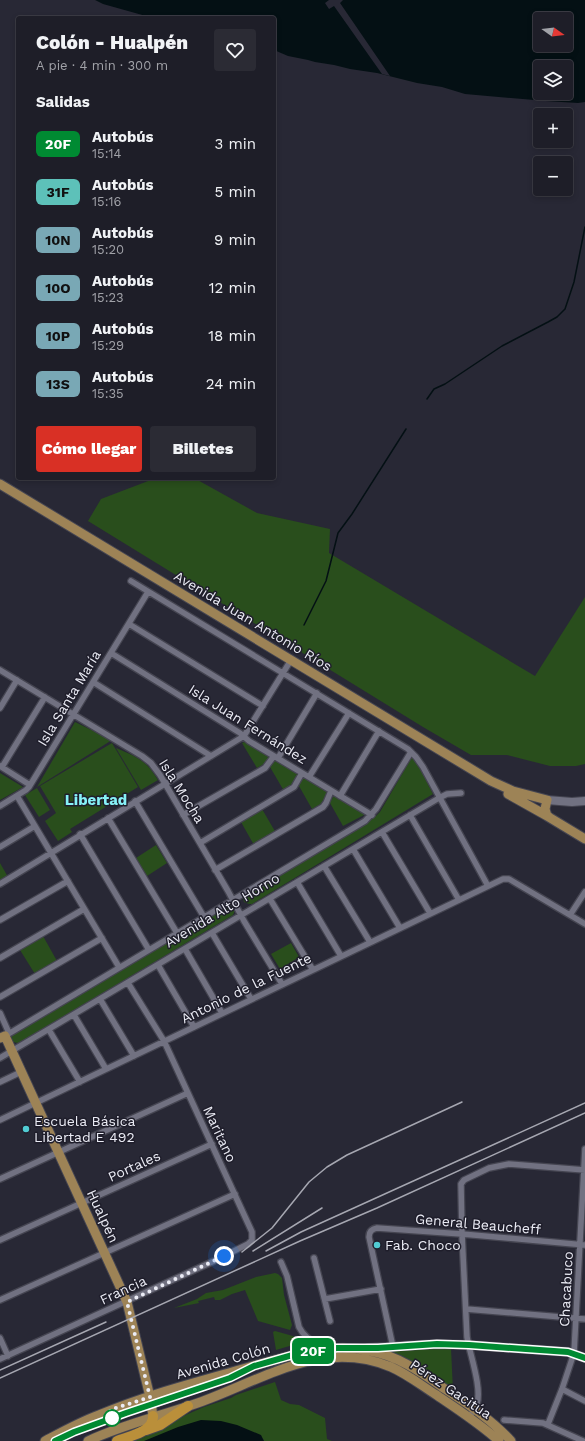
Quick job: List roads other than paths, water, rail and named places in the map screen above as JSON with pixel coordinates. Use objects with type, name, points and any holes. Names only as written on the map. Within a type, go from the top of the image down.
[{"type":"highway","points":[[117,1441],[160,1425],[188,1406]]},
{"type":"highway","points":[[146,1430],[152,1424],[153,1416]]},
{"type":"main road","name":"Avenida Juan Antonio Ríos","points":[[0,484],[491,781]]},
{"type":"main road","points":[[491,781],[513,792],[547,800],[572,802],[585,801]]},
{"type":"main road","points":[[491,781],[585,839]]},
{"type":"main road","points":[[547,800],[545,811],[549,817]]},
{"type":"main road","name":"Hualpén","points":[[5,1036],[127,1302],[150,1397],[153,1416]]},
{"type":"main road","name":"Avenida Colón","points":[[45,1441],[98,1415],[150,1397],[211,1378],[322,1349],[437,1344],[469,1345],[574,1354],[585,1358]]},
{"type":"main road","name":"Pérez Gacitúa","points":[[355,1348],[382,1353],[402,1361],[475,1409],[491,1421],[511,1441]]},
{"type":"main road","name":"Avenida Colón","points":[[88,1441],[118,1428],[212,1398],[288,1366],[314,1360],[338,1358]]},
{"type":"main road","name":"Pérez Gacitúa","points":[[338,1358],[369,1360],[393,1368],[411,1378],[469,1417],[499,1441]]},
{"type":"street","points":[[131,581],[317,693],[411,752],[423,767],[437,791],[439,798],[488,886]]},
{"type":"street","name":"Isla Santa María","points":[[0,806],[26,790],[148,592]]},
{"type":"street","points":[[129,624],[263,706]]},
{"type":"street","name":"Isla Juan Fernández","points":[[111,653],[240,733],[249,741],[372,815]]},
{"type":"street","points":[[0,884],[46,856],[50,852],[244,736],[291,660]]},
{"type":"street","name":"Isla Mocha","points":[[0,670],[147,759],[154,766],[282,984]]},
{"type":"street","points":[[0,708],[17,680]]},
{"type":"street","points":[[93,682],[212,756]]},
{"type":"street","points":[[183,815],[265,768],[276,757],[317,693]]},
{"type":"street","points":[[30,784],[1,766],[45,697]]},
{"type":"street","points":[[309,777],[349,713]]},
{"type":"street","points":[[340,796],[379,731]]},
{"type":"street","name":"Avenida Alto Horno","points":[[5,1036],[362,823],[372,815],[411,752]]},
{"type":"street","points":[[200,843],[294,787],[302,773]]},
{"type":"street","points":[[216,870],[322,808],[331,791]]},
{"type":"street","name":"Avenida Alto Horno","points":[[0,1058],[439,798],[447,794],[461,793]]},
{"type":"street","points":[[17,796],[119,967]]},
{"type":"street","points":[[135,801],[204,917]]},
{"type":"street","points":[[410,815],[459,900]]},
{"type":"street","points":[[108,818],[177,933]]},
{"type":"street","points":[[0,847],[35,826]]},
{"type":"street","points":[[382,832],[430,913]]},
{"type":"street","points":[[80,834],[149,950]]},
{"type":"street","points":[[353,849],[400,928]]},
{"type":"street","points":[[324,866],[370,942]]},
{"type":"street","name":"Antonio de la Fuente","points":[[0,1120],[503,879],[509,879],[570,915]]},
{"type":"street","points":[[0,920],[68,881]]},
{"type":"street","points":[[297,882],[341,956]]},
{"type":"street","points":[[585,892],[570,915],[585,924]]},
{"type":"street","points":[[270,899],[313,970]]},
{"type":"street","points":[[0,958],[84,909]]},
{"type":"street","points":[[212,933],[251,999]]},
{"type":"street","points":[[0,997],[102,938]]},
{"type":"street","points":[[185,949],[222,1013]]},
{"type":"street","points":[[158,965],[194,1027]]},
{"type":"street","name":"Maritano","points":[[128,983],[164,1041],[252,1232],[252,1238]]},
{"type":"street","points":[[100,999],[134,1056]]},
{"type":"street","points":[[0,1013],[5,1036]]},
{"type":"street","points":[[74,1015],[106,1069]]},
{"type":"street","points":[[49,1030],[80,1082]]},
{"type":"street","points":[[0,1082],[21,1072]]},
{"type":"street","points":[[0,1179],[188,1093]]},
{"type":"street","name":"Portales","points":[[0,1240],[212,1144]]},
{"type":"street","name":"Chacabuco","points":[[548,1424],[574,1354],[583,1244],[585,1150]]},
{"type":"street","points":[[469,1417],[475,1409],[478,1394],[467,1337],[460,1187],[462,1182],[489,1168],[509,1164],[584,1170]]},
{"type":"street","points":[[0,1300],[235,1194]]},
{"type":"street","name":"General Beaucheff","points":[[381,1289],[369,1237],[370,1231],[377,1228],[583,1244]]},
{"type":"street","name":"Francia","points":[[0,1359],[127,1302],[235,1251],[250,1243],[252,1238]]},
{"type":"street","points":[[314,1258],[330,1321]]},
{"type":"street","points":[[281,1262],[287,1276],[297,1323],[302,1333],[322,1349]]},
{"type":"street","points":[[325,1299],[381,1289],[393,1347]]},
{"type":"street","points":[[466,1309],[585,1319]]},
{"type":"street","points":[[0,1338],[8,1356]]},
{"type":"street","points":[[311,1341],[311,1351]]},
{"type":"street","points":[[562,1389],[585,1401]]},
{"type":"street","points":[[504,1420],[541,1422],[583,1441]]},
{"type":"waterway","points":[[427,399],[434,389],[445,384],[502,346],[557,317],[565,309],[574,282],[585,227]]},
{"type":"waterway","points":[[304,625],[326,581],[338,533],[352,514],[406,429]]},
{"type":"railway","points":[[242,1252],[272,1228],[309,1182],[327,1167],[347,1155],[462,1102]]},
{"type":"railway","points":[[266,1251],[301,1232],[585,1103]]},
{"type":"railway","points":[[0,1378],[585,1113]]},
{"type":"railway","points":[[253,1251],[322,1208]]},
{"type":"railway","points":[[0,1370],[106,1322]]},
{"type":"place","name":"Escuela Básica Libertad E 492","points":[[26,1129]]},
{"type":"place","name":"Fab. Choco","points":[[377,1245]]},
{"type":"district","name":"Libertad","points":[[96,800]]}]
